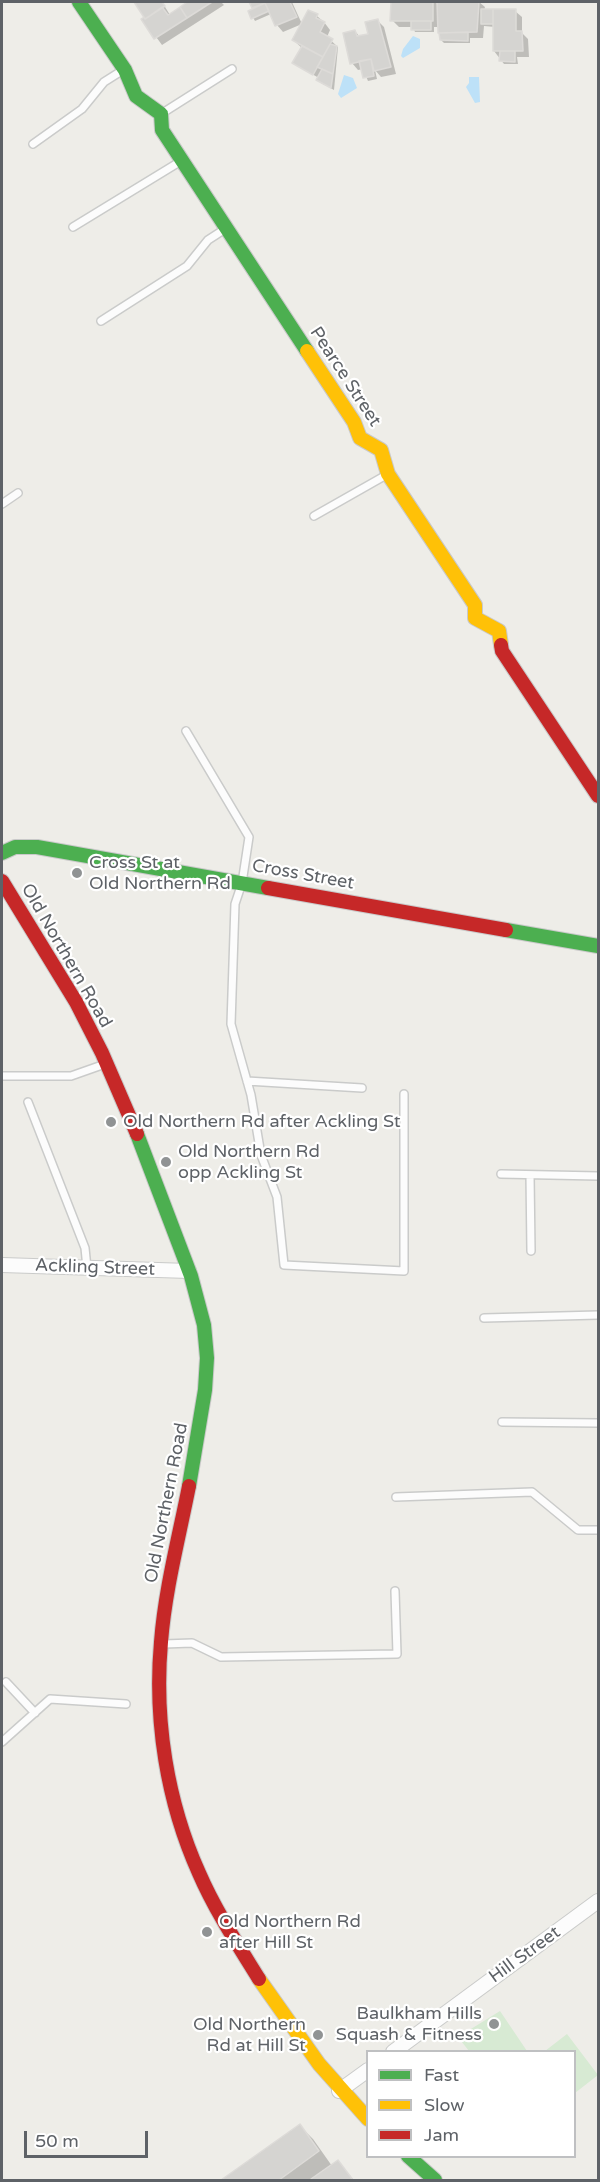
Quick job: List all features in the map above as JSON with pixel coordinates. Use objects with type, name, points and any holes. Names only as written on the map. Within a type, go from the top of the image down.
[{"type":"street","points":[[79,2],[125,70],[136,96],[161,114]]},
{"type":"street","name":"Pearce Street","points":[[161,114],[162,130],[354,422],[360,438],[381,450],[388,474],[475,605],[475,618],[499,631],[502,651],[598,796]]},
{"type":"street","name":"Cross Street","points":[[2,853],[27,845],[598,946]]},
{"type":"street","name":"Old Northern Road","points":[[2,881],[77,1003],[106,1064],[148,1161],[200,1307],[206,1342],[207,1374],[202,1420],[164,1614],[159,1671],[160,1716],[166,1766],[176,1811],[195,1863],[216,1907],[260,1981],[302,2043],[339,2091],[366,2117]]},
{"type":"street","name":"Ackling Street","points":[[2,1265],[189,1271]]},
{"type":"street","name":"Hill Street","points":[[396,2050],[598,1901]]},
{"type":"street","points":[[339,2091],[366,2071]]},
{"type":"street","points":[[409,2158],[435,2181]]},
{"type":"lane","points":[[161,114],[232,69]]},
{"type":"lane","points":[[33,144],[82,109],[104,82],[125,70]]},
{"type":"lane","points":[[73,227],[182,160]]},
{"type":"lane","points":[[100,321],[187,266],[208,240],[227,228]]},
{"type":"lane","points":[[314,516],[388,474]]},
{"type":"lane","points":[[2,504],[18,493]]},
{"type":"lane","points":[[186,731],[249,837],[242,883],[235,904],[231,1024],[247,1081],[261,1155],[277,1197],[284,1265],[404,1271],[404,1094]]},
{"type":"lane","points":[[2,1076],[71,1076],[106,1064]]},
{"type":"lane","points":[[247,1081],[362,1088]]},
{"type":"lane","points":[[28,1102],[85,1248],[87,1268]]},
{"type":"lane","points":[[501,1174],[598,1176]]},
{"type":"lane","points":[[530,1175],[531,1251]]},
{"type":"lane","points":[[484,1318],[598,1315]]},
{"type":"lane","points":[[502,1422],[598,1423]]},
{"type":"lane","points":[[396,1497],[532,1492],[578,1530],[598,1530]]},
{"type":"lane","points":[[161,1644],[192,1643],[220,1657],[397,1654],[395,1591]]},
{"type":"lane","points":[[6,1682],[35,1713]]},
{"type":"lane","points":[[2,1742],[50,1699],[126,1704]]},
{"type":"green space","name":"Baulkham Hills Squash & Fitness","points":[[500,2011],[526,2050],[468,2050],[458,2037]]},
{"type":"green space","points":[[567,2034],[598,2075],[576,2092],[576,2050],[546,2050]]},
{"type":"water","points":[[413,36],[420,39],[420,48],[403,58],[401,56],[403,49]]},
{"type":"water","points":[[344,75],[353,78],[357,88],[341,98],[338,94]]},
{"type":"water","points":[[469,77],[479,77],[480,102],[475,103],[466,87]]},
{"type":"building","points":[[134,2],[162,2],[165,6],[145,19]]},
{"type":"building","points":[[187,2],[212,2],[187,18],[180,7]]},
{"type":"building","points":[[249,2],[290,2],[297,17],[275,26],[265,3],[252,8]]},
{"type":"building","points":[[391,2],[433,2],[433,21],[390,21]]},
{"type":"building","points":[[437,2],[479,2],[477,32],[438,33]]},
{"type":"building","points":[[265,3],[269,11],[251,19],[248,11]]},
{"type":"building","points":[[162,7],[168,15],[180,7],[187,18],[154,39],[141,19],[144,17],[145,19]]},
{"type":"building","points":[[481,9],[493,9],[493,24],[481,24]]},
{"type":"building","points":[[493,9],[516,9],[516,31],[522,31],[523,51],[493,51]]},
{"type":"building","points":[[308,10],[318,14],[316,18],[325,22],[320,32],[333,39],[323,57],[292,40]]},
{"type":"building","points":[[378,19],[391,67],[374,71],[371,59],[350,64],[343,33],[355,30],[357,36],[368,34],[365,22]]},
{"type":"building","points":[[411,21],[431,21],[431,30],[411,30]]},
{"type":"building","points":[[468,32],[468,41],[440,40],[439,33]]},
{"type":"building","points":[[330,44],[337,46],[333,74],[317,67]]},
{"type":"building","points":[[302,46],[323,57],[313,75],[292,63]]},
{"type":"building","points":[[500,51],[515,51],[515,62],[499,61]]},
{"type":"building","points":[[371,59],[374,76],[363,78],[359,61]]},
{"type":"building","points":[[322,69],[333,74],[331,88],[316,80]]},
{"type":"building","points":[[300,2124],[319,2151],[279,2180],[221,2180]]},
{"type":"building","points":[[338,2160],[353,2180],[311,2179]]},
{"type":"traffic: fast","points":[[79,2],[125,70],[136,96],[161,114],[162,130],[307,351]]},
{"type":"traffic: fast","points":[[2,853],[15,847],[37,847],[268,888]]},
{"type":"traffic: fast","points":[[506,930],[598,946]]},
{"type":"traffic: fast","points":[[137,1134],[191,1276],[204,1325],[207,1358],[205,1390],[189,1486]]},
{"type":"traffic: fast","points":[[410,2158],[435,2180]]},
{"type":"traffic: slow","points":[[307,351],[354,422],[360,438],[381,450],[388,474],[475,605],[475,618],[499,631],[501,645]]},
{"type":"traffic: slow","points":[[259,1979],[319,2064],[366,2117]]},
{"type":"traffic: jam","points":[[501,645],[502,651],[598,796]]},
{"type":"traffic: jam","points":[[2,881],[76,1002],[102,1053],[137,1134]]},
{"type":"traffic: jam","points":[[268,888],[506,930]]},
{"type":"traffic: jam","points":[[189,1486],[169,1583],[161,1642],[159,1701],[165,1760],[179,1818],[205,1887],[259,1979]]},
{"type":"place","name":"Cross St at Old Northern Rd","points":[[77,873]]},
{"type":"place","name":"Old Northern Rd after Ackling St","points":[[111,1122]]},
{"type":"place","name":"Old Northern Rd opp Ackling St","points":[[166,1162]]},
{"type":"place","name":"Old Northern Rd after Hill St","points":[[207,1932]]},
{"type":"place","name":"Baulkham Hills Squash & Fitness","points":[[494,2024]]},
{"type":"place","name":"Old Northern Rd at Hill St","points":[[318,2035]]}]
